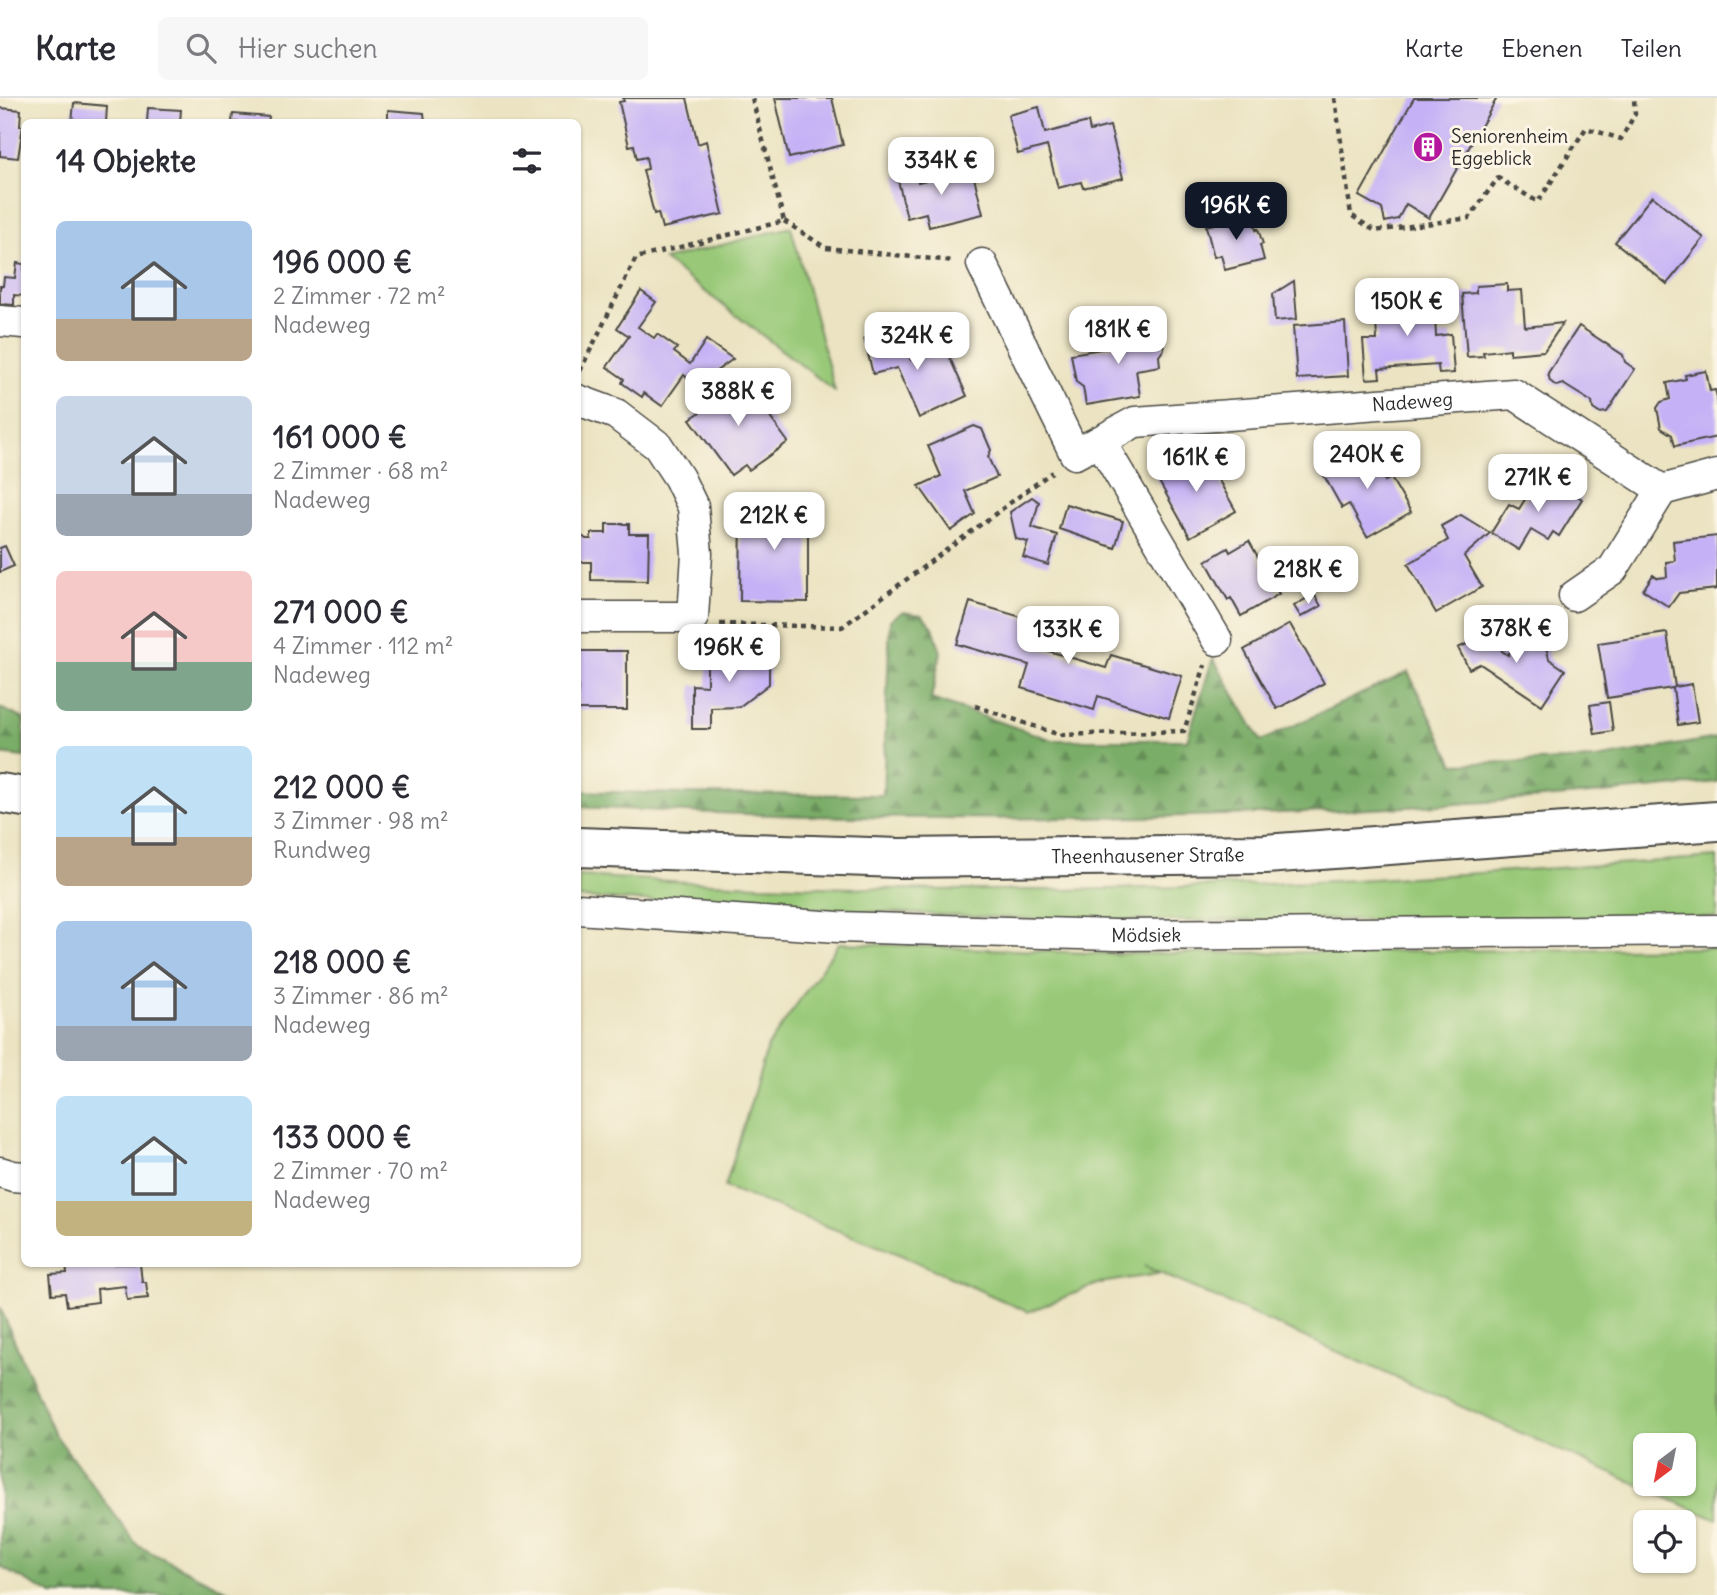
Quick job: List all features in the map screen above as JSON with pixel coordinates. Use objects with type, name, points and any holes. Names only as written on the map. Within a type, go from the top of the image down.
[{"type":"main road","points":[[0,793],[21,796]]},
{"type":"main road","name":"Theenhausener Straße","points":[[581,847],[899,858],[1265,854],[1717,821]]},
{"type":"street","points":[[982,264],[1087,448],[1217,640]]},
{"type":"street","points":[[0,321],[21,323]]},
{"type":"street","name":"Nadeweg","points":[[1087,448],[1135,422],[1514,394],[1662,490]]},
{"type":"street","points":[[581,401],[616,414],[658,446],[679,478],[693,507],[697,554],[693,617],[581,617]]},
{"type":"street","points":[[1574,596],[1613,569],[1662,490],[1717,475]]},
{"type":"street","name":"Mödsiek","points":[[581,909],[838,927],[1115,935],[1717,930]]},
{"type":"street","points":[[0,1172],[21,1177]]},
{"type":"path","points":[[752,98],[784,221],[826,248],[982,264]]},
{"type":"path","points":[[1335,98],[1351,215],[1375,231],[1469,218],[1498,178],[1538,202],[1586,128],[1621,139],[1635,114],[1634,98]]},
{"type":"path","points":[[581,370],[636,258],[784,221]]},
{"type":"path","points":[[693,617],[712,623],[842,627],[1087,448]]},
{"type":"path","points":[[975,706],[1060,735],[1184,731],[1211,645],[1217,640]]},
{"type":"green space","points":[[791,227],[835,391],[664,260]]},
{"type":"green space","points":[[902,612],[922,615],[933,627],[941,652],[931,699],[1053,740],[1187,740],[1213,658],[1261,741],[1408,672],[1454,764],[1596,759],[1717,738],[1717,782],[1433,806],[1148,817],[863,817],[581,807],[581,791],[883,795],[890,620]]},
{"type":"green space","points":[[0,708],[21,718],[21,757],[0,754]]},
{"type":"green space","points":[[1717,857],[1717,917],[1163,921],[1033,919],[581,898],[581,876],[864,888],[1121,889],[1547,869]]},
{"type":"green space","points":[[839,943],[1115,954],[1717,948],[1717,1520],[1663,1496],[1696,1496],[1696,1433],[1633,1433],[1633,1483],[1144,1266],[1158,1274],[1100,1283],[1028,1312],[901,1255],[725,1187],[768,1046]]},
{"type":"green space","points":[[0,1307],[54,1433],[138,1546],[236,1595],[53,1595],[0,1567]]},
{"type":"building","points":[[623,98],[687,98],[698,144],[706,141],[723,214],[662,228],[658,213],[654,214],[643,170],[648,169],[646,157],[637,159],[634,145],[629,146],[619,102],[624,101]]},
{"type":"building","points":[[775,98],[832,98],[843,145],[789,158]]},
{"type":"building","name":"Seniorenheim Eggeblick","points":[[1414,98],[1497,98],[1429,218],[1406,204],[1398,219],[1385,222],[1382,209],[1359,196]]},
{"type":"building","points":[[74,103],[107,106],[106,119],[72,119]]},
{"type":"building","points":[[1039,107],[1045,133],[1088,122],[1090,131],[1110,126],[1123,178],[1083,188],[1081,182],[1058,188],[1047,146],[1018,154],[1008,115]]},
{"type":"building","points":[[0,108],[21,110],[18,158],[0,156]]},
{"type":"building","points":[[148,108],[181,110],[180,119],[147,119]]},
{"type":"building","points":[[388,110],[424,113],[425,119],[388,119]]},
{"type":"building","points":[[233,114],[269,117],[269,119],[232,119]]},
{"type":"building","points":[[954,169],[955,173],[972,169],[983,214],[929,227],[926,213],[907,218],[897,176],[916,171],[918,182]]},
{"type":"building","points":[[1652,196],[1704,238],[1667,284],[1615,242]]},
{"type":"building","points":[[1252,214],[1263,244],[1260,245],[1264,260],[1225,270],[1221,255],[1214,257],[1206,226]]},
{"type":"building","points":[[17,263],[21,264],[21,296],[14,295],[14,305],[0,304],[0,286],[3,286],[4,277],[15,278]]},
{"type":"building","points":[[1294,281],[1297,319],[1275,321],[1273,294]]},
{"type":"building","points":[[1507,284],[1507,291],[1522,290],[1525,327],[1563,323],[1544,351],[1510,354],[1510,349],[1483,352],[1484,356],[1467,357],[1462,294],[1476,293],[1476,286]]},
{"type":"building","points":[[641,291],[656,302],[638,327],[654,338],[657,334],[677,348],[674,352],[690,364],[706,340],[733,359],[697,385],[684,375],[662,406],[644,393],[642,397],[622,383],[624,379],[607,367],[629,336],[617,328]]},
{"type":"building","points":[[1434,296],[1436,336],[1451,334],[1454,373],[1439,374],[1438,365],[1379,369],[1380,378],[1366,379],[1363,340],[1377,340],[1375,300]]},
{"type":"building","points":[[1160,322],[1164,349],[1159,356],[1160,366],[1136,370],[1140,396],[1086,405],[1083,387],[1076,382],[1071,354],[1131,344],[1128,328]]},
{"type":"building","points":[[1345,322],[1348,376],[1297,379],[1293,326]]},
{"type":"building","points":[[1579,326],[1623,355],[1625,362],[1635,369],[1607,412],[1599,413],[1593,409],[1592,402],[1563,384],[1556,386],[1550,381],[1548,373]]},
{"type":"building","points":[[898,329],[911,360],[944,345],[967,396],[919,418],[897,368],[873,374],[864,338]]},
{"type":"building","points":[[1706,371],[1710,391],[1715,390],[1717,397],[1717,437],[1675,446],[1672,435],[1661,428],[1657,408],[1661,402],[1670,399],[1667,383],[1686,379],[1685,375]]},
{"type":"building","points":[[740,376],[788,442],[749,470],[745,465],[731,475],[690,419],[705,409],[701,404]]},
{"type":"building","points":[[974,426],[982,429],[991,450],[988,457],[997,477],[965,491],[975,514],[951,531],[919,486],[941,476],[928,446]]},
{"type":"building","points":[[1364,443],[1385,481],[1391,478],[1411,512],[1367,537],[1349,504],[1342,508],[1323,474],[1348,460],[1345,453]]},
{"type":"building","points":[[1203,452],[1236,511],[1190,537],[1157,478]]},
{"type":"building","points":[[1541,474],[1582,499],[1559,536],[1553,532],[1548,540],[1531,530],[1519,550],[1491,533],[1509,504],[1519,509]]},
{"type":"building","points":[[1032,497],[1039,502],[1032,527],[1057,535],[1048,565],[1023,557],[1028,542],[1016,539],[1010,512]]},
{"type":"building","points":[[741,503],[808,503],[808,602],[740,601]]},
{"type":"building","points":[[1066,504],[1123,521],[1115,548],[1059,529]]},
{"type":"building","points":[[1461,515],[1490,533],[1464,556],[1482,587],[1436,613],[1408,564],[1448,540],[1441,526]]},
{"type":"building","points":[[606,524],[629,524],[629,534],[649,534],[648,581],[591,580],[591,562],[581,562],[581,535],[591,539],[591,533],[606,533]]},
{"type":"building","points":[[1717,536],[1717,589],[1679,593],[1669,607],[1643,590],[1653,575],[1657,578],[1667,577],[1666,562],[1675,561],[1673,541]]},
{"type":"building","points":[[1249,541],[1279,594],[1241,616],[1231,598],[1228,600],[1206,561],[1228,548],[1230,552]]},
{"type":"building","points":[[5,546],[14,566],[0,572],[0,548]]},
{"type":"building","points":[[1314,594],[1321,606],[1301,617],[1294,606]]},
{"type":"building","points":[[970,602],[1041,623],[1035,647],[1106,668],[1111,655],[1182,676],[1169,718],[1098,696],[1094,710],[1022,688],[1029,665],[957,644]]},
{"type":"building","points":[[1290,624],[1324,683],[1277,709],[1244,650]]},
{"type":"building","points":[[1493,632],[1502,651],[1508,655],[1521,634],[1547,650],[1549,659],[1565,670],[1542,705],[1480,664],[1469,669],[1458,648]]},
{"type":"building","points":[[1667,633],[1675,687],[1692,684],[1698,722],[1678,725],[1673,688],[1607,698],[1598,643]]},
{"type":"building","points":[[581,651],[627,651],[627,710],[581,710]]},
{"type":"building","points":[[707,652],[769,653],[769,684],[739,707],[711,708],[711,729],[692,729],[692,685],[707,686]]},
{"type":"building","points":[[1609,702],[1613,731],[1595,734],[1590,705]]},
{"type":"building","points":[[66,1267],[140,1267],[148,1298],[127,1300],[125,1286],[97,1289],[98,1302],[67,1306],[65,1293],[52,1294],[50,1274],[67,1273]]},
{"type":"place","name":"Seniorenheim Eggeblick","points":[[1428,147]]}]
